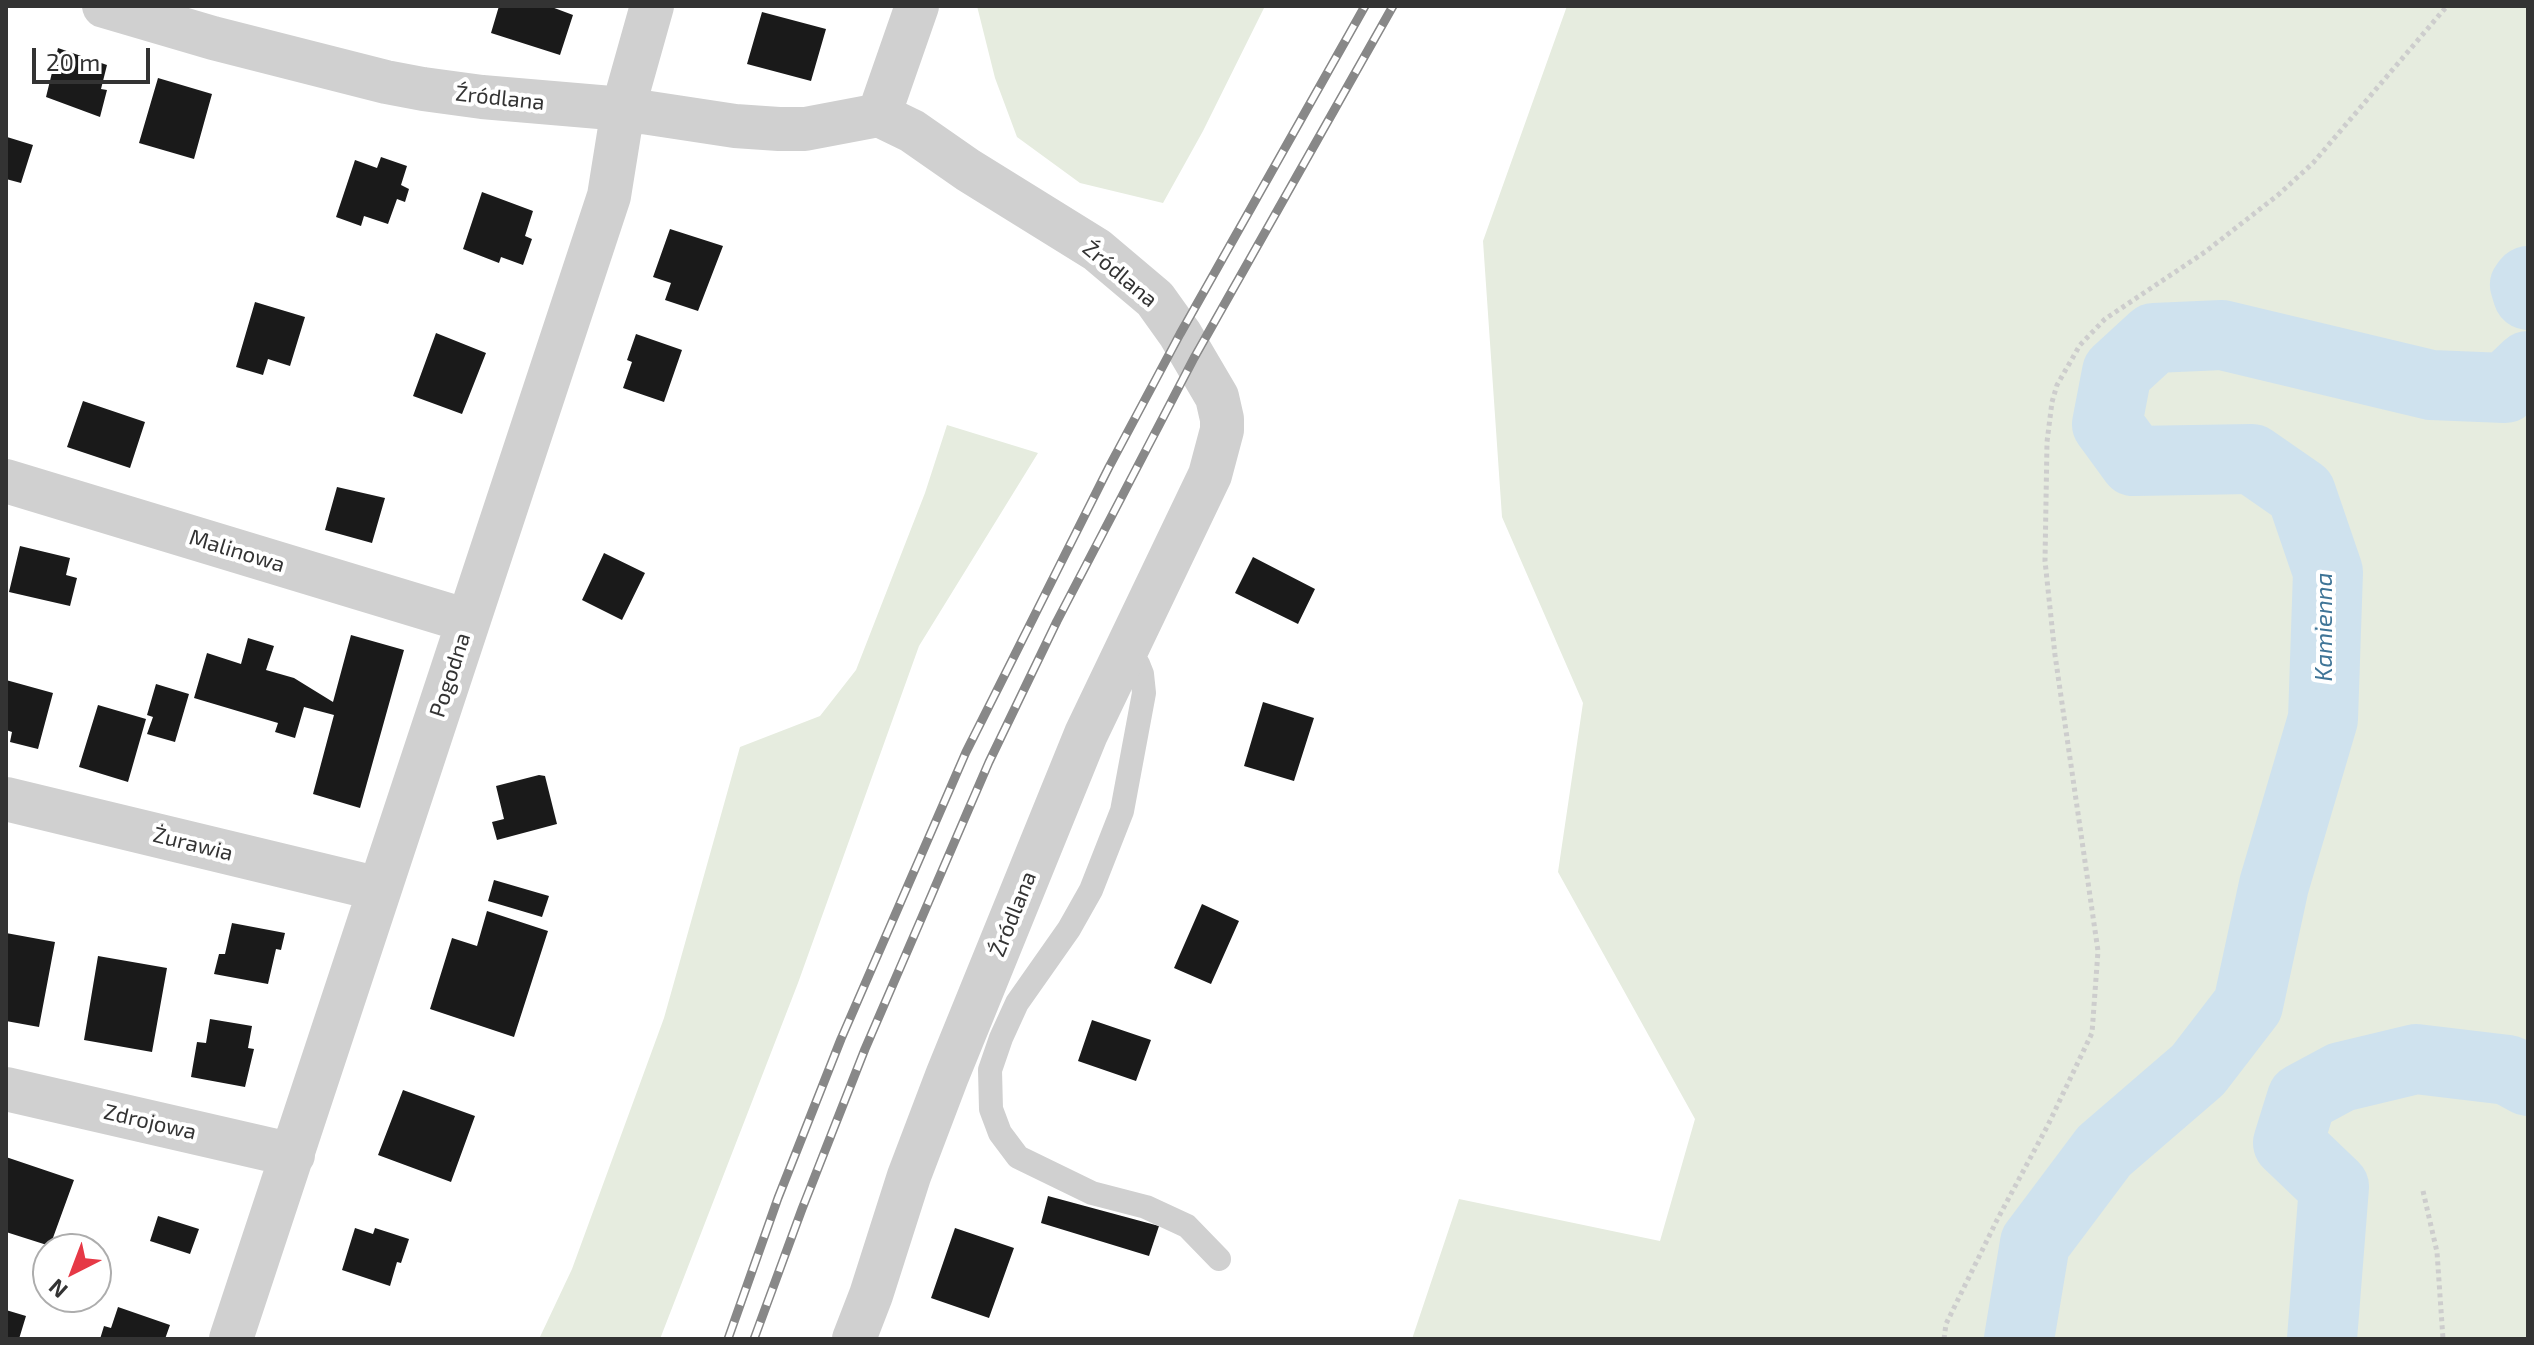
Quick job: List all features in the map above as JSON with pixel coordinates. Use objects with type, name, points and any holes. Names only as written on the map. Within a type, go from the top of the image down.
[{"type":"street","name":"Źródlana","points":[[104,6],[218,22],[398,85],[482,97],[623,109],[735,126],[779,129],[805,129],[879,115],[912,131],[968,170],[1097,250],[1155,299],[1180,334],[1217,397],[1222,430],[1210,475],[1086,734],[947,1076],[909,1176],[854,1339]]},
{"type":"street","name":"Pogodna","points":[[231,1339],[609,196],[623,109],[652,6]]},
{"type":"street","points":[[879,115],[917,6]]},
{"type":"street","name":"Malinowa","points":[[6,481],[468,621]]},
{"type":"street","name":"Żurawia","points":[[6,799],[379,889]]},
{"type":"street","name":"Zdrojowa","points":[[6,1089],[293,1155]]},
{"type":"lane","points":[[1125,651],[1138,664],[1144,693],[1122,811],[1091,890],[1069,929],[1017,1003],[990,1070],[990,1096],[996,1125],[1018,1157],[1092,1193],[1146,1207],[1187,1226],[1219,1259]]},
{"type":"lane","points":[[947,1076],[990,1096]]},
{"type":"path","points":[[1944,1339],[1946,1324],[2092,1033],[2098,951],[2055,655],[2045,561],[2047,442],[2057,385],[2080,345],[2105,319],[2205,252],[2278,195],[2313,163],[2447,6]]},
{"type":"path","points":[[2423,1191],[2437,1252],[2443,1339]]},
{"type":"shaded area","points":[[977,6],[1265,6],[1203,131],[1163,203],[1080,183],[1017,137],[995,78]]},
{"type":"shaded area","points":[[1567,6],[2528,6],[2528,1339],[1412,1339],[1459,1199],[1660,1241],[1695,1119],[1558,872],[1583,703],[1502,517],[1483,241]]},
{"type":"shaded area","points":[[947,425],[1038,453],[919,646],[798,983],[660,1339],[539,1339],[572,1269],[664,1018],[740,747],[820,716],[856,670],[925,493]]},
{"type":"building","points":[[499,6],[549,6],[573,15],[560,55],[491,33]]},
{"type":"building","points":[[762,12],[826,29],[811,81],[747,64]]},
{"type":"building","points":[[58,48],[107,65],[101,89],[107,90],[100,117],[46,97]]},
{"type":"building","points":[[158,78],[212,94],[194,159],[139,143]]},
{"type":"building","points":[[7,137],[33,145],[21,183],[6,179]]},
{"type":"building","points":[[381,157],[407,166],[401,185],[409,189],[405,202],[397,199],[388,224],[364,216],[361,226],[336,217],[355,160],[377,168]]},
{"type":"building","points":[[482,192],[533,211],[525,236],[532,239],[523,265],[501,257],[499,263],[463,249]]},
{"type":"building","points":[[670,229],[723,246],[698,311],[665,300],[671,283],[653,277]]},
{"type":"building","points":[[255,302],[305,317],[290,366],[268,359],[263,375],[236,367]]},
{"type":"building","points":[[436,333],[486,353],[462,414],[413,396]]},
{"type":"building","points":[[636,334],[682,350],[664,402],[623,388],[632,362],[627,360]]},
{"type":"building","points":[[83,401],[145,422],[130,468],[67,447]]},
{"type":"building","points":[[337,487],[385,498],[372,543],[325,530]]},
{"type":"building","points":[[20,546],[70,558],[66,575],[77,578],[70,606],[9,592]]},
{"type":"building","points":[[604,553],[645,573],[622,620],[582,600]]},
{"type":"building","points":[[1253,557],[1315,589],[1298,624],[1235,593]]},
{"type":"building","points":[[351,635],[404,650],[360,808],[313,794],[334,715],[304,707],[295,738],[275,732],[278,723],[194,698],[207,653],[241,664],[248,638],[274,646],[266,670],[294,678],[333,702]]},
{"type":"building","points":[[6,680],[53,693],[38,749],[10,742],[12,732],[6,730]]},
{"type":"building","points":[[156,684],[189,694],[175,742],[147,734],[153,717],[147,715]]},
{"type":"building","points":[[1263,702],[1314,718],[1294,781],[1244,766]]},
{"type":"building","points":[[98,705],[146,719],[128,782],[79,767]]},
{"type":"building","points":[[545,776],[557,824],[497,840],[492,822],[504,819],[496,786]]},
{"type":"building","points":[[494,880],[549,896],[542,917],[488,901]]},
{"type":"building","points":[[1202,904],[1239,921],[1211,984],[1174,968]]},
{"type":"building","points":[[487,911],[548,931],[514,1037],[430,1009],[452,938],[477,946]]},
{"type":"building","points":[[232,923],[285,933],[281,950],[276,949],[268,984],[214,974],[219,954],[225,954]]},
{"type":"building","points":[[6,933],[55,942],[39,1027],[6,1021]]},
{"type":"building","points":[[98,956],[167,968],[152,1052],[84,1040]]},
{"type":"building","points":[[210,1019],[252,1026],[248,1048],[254,1049],[245,1087],[191,1077],[197,1042],[206,1043]]},
{"type":"building","points":[[1092,1020],[1151,1040],[1136,1081],[1078,1061]]},
{"type":"building","points":[[403,1090],[475,1116],[451,1182],[378,1155]]},
{"type":"building","points":[[6,1157],[74,1180],[55,1233],[32,1233],[32,1240],[6,1232]]},
{"type":"building","points":[[1048,1196],[1159,1226],[1149,1256],[1041,1223]]},
{"type":"building","points":[[158,1216],[199,1229],[190,1254],[150,1241]]},
{"type":"building","points":[[355,1228],[373,1234],[375,1228],[409,1239],[401,1263],[397,1262],[390,1286],[342,1270]]},
{"type":"building","points":[[955,1228],[1014,1248],[989,1318],[931,1298]]},
{"type":"building","points":[[118,1307],[170,1325],[165,1339],[100,1339],[104,1326],[111,1328]]},
{"type":"building","points":[[6,1310],[26,1316],[19,1339],[6,1339]]},
{"type":"waterway","name":"Kamienna","points":[[2528,281],[2525,285],[2528,295]]},
{"type":"waterway","name":"Kamienna","points":[[2019,1339],[2035,1243],[2104,1151],[2198,1070],[2248,1005],[2274,885],[2323,719],[2328,572],[2301,493],[2252,459],[2134,461],[2107,424],[2117,372],[2154,338],[2222,335],[2431,385],[2505,388],[2528,366]]},
{"type":"waterway","name":"Kamienna","points":[[2322,1339],[2334,1187],[2288,1143],[2302,1098],[2341,1077],[2416,1059],[2508,1070],[2528,1081]]},
{"type":"railway","points":[[728,1339],[778,1198],[841,1039],[966,752],[1109,467],[1180,334],[1365,6]]},
{"type":"railway","points":[[754,1339],[865,1049],[989,762],[1057,621],[1194,358],[1393,6]]}]
